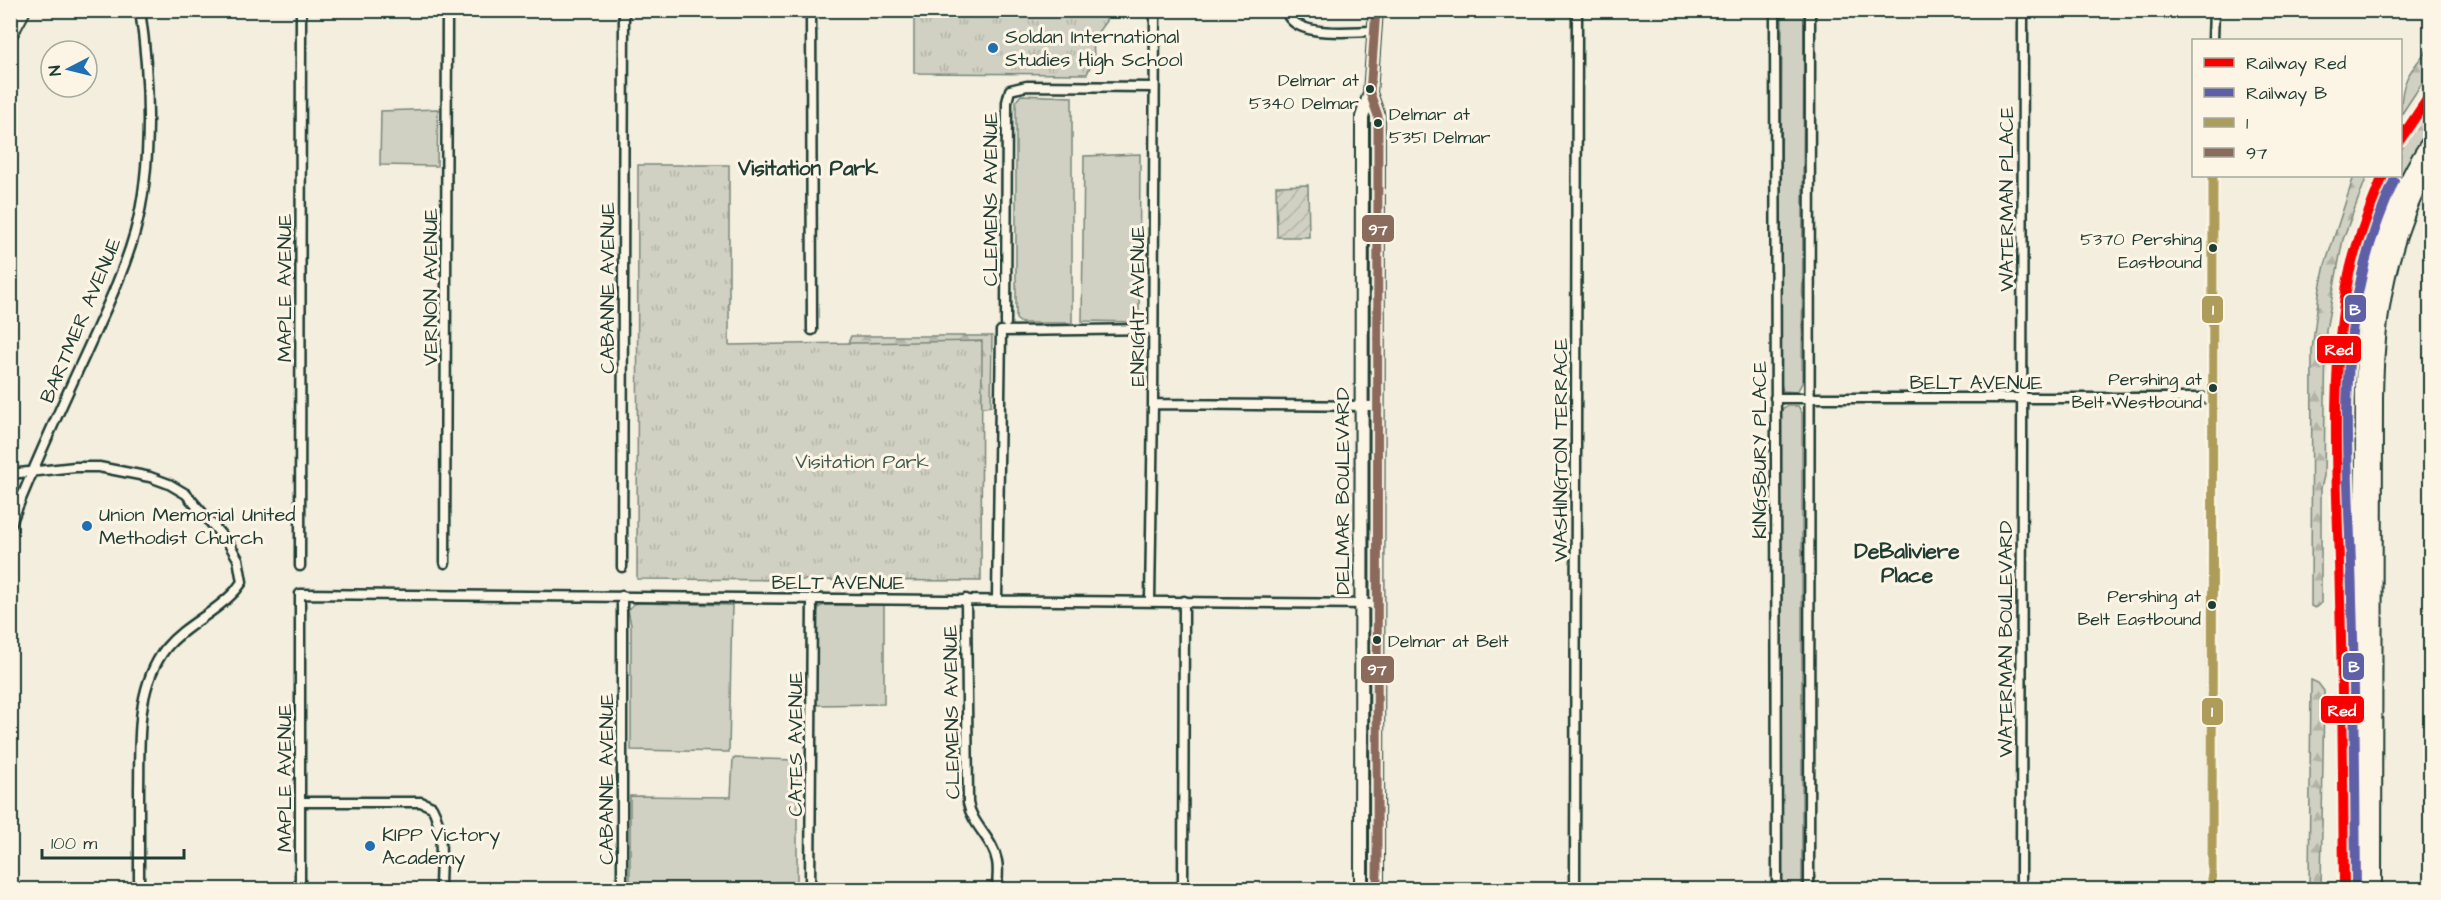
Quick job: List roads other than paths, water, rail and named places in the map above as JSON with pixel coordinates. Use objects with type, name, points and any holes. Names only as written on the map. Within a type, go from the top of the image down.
[{"type":"main road","points":[[10,34],[23,10]]},
{"type":"main road","name":"DELMAR BOULEVARD","points":[[1361,890],[1362,117],[1370,93],[1376,10]]},
{"type":"main road","name":"DELMAR BOULEVARD","points":[[1370,93],[1378,116],[1377,890]]},
{"type":"main road","points":[[2362,890],[2363,385],[2366,327],[2374,282],[2388,230],[2414,169],[2430,141]]},
{"type":"main road","points":[[2374,890],[2376,341],[2381,303],[2397,239],[2430,164]]},
{"type":"street","name":"BARTMER AVENUE","points":[[10,526],[118,283],[135,231],[143,183],[147,135],[147,85],[140,10]]},
{"type":"street","name":"MAPLE AVENUE","points":[[300,566],[301,10]]},
{"type":"street","name":"VERNON AVENUE","points":[[445,563],[447,10]]},
{"type":"street","name":"CABANNE AVENUE","points":[[622,567],[624,10]]},
{"type":"street","points":[[811,10],[812,330]]},
{"type":"street","name":"ENRIGHT AVENUE","points":[[1150,601],[1155,10]]},
{"type":"street","points":[[1286,10],[1287,16],[1297,26],[1310,30],[1373,31]]},
{"type":"street","name":"WASHINGTON TERRACE","points":[[1575,890],[1577,10]]},
{"type":"street","name":"KINGSBURY PLACE","points":[[1775,10],[1777,890]]},
{"type":"street","points":[[1809,890],[1810,10]]},
{"type":"street","name":"WATERMAN PLACE","points":[[2022,388],[2023,10]]},
{"type":"street","points":[[2214,10],[2214,39]]},
{"type":"street","name":"CLEMENS AVENUE","points":[[1003,327],[1006,310],[1007,102],[1010,90],[1027,87],[1154,87]]},
{"type":"street","points":[[2212,890],[2213,177]]},
{"type":"street","points":[[997,599],[1003,327],[1152,329]]},
{"type":"street","name":"WATERMAN BOULEVARD","points":[[2021,890],[2022,388]]},
{"type":"street","name":"BELT AVENUE","points":[[1775,398],[2213,398]]},
{"type":"street","points":[[1153,404],[1377,406]]},
{"type":"street","points":[[10,474],[75,467],[99,467],[150,477],[186,494],[230,544],[238,559],[242,582],[236,590],[177,636],[153,669],[146,689],[141,711],[139,890]]},
{"type":"street","name":"MAPLE AVENUE","points":[[300,594],[300,890]]},
{"type":"street","name":"BELT AVENUE","points":[[300,594],[1377,604]]},
{"type":"street","name":"CABANNE AVENUE","points":[[622,596],[622,890]]},
{"type":"street","name":"CATES AVENUE","points":[[810,890],[812,599]]},
{"type":"street","name":"CLEMENS AVENUE","points":[[966,599],[968,803],[970,815],[993,849],[997,862],[997,890]]},
{"type":"street","points":[[1183,890],[1184,601]]},
{"type":"street","points":[[300,802],[421,802],[432,807],[438,818],[440,832],[440,890]]},
{"type":"rail line","name":"Red","points":[[2402,137],[2430,95]]},
{"type":"rail line","name":"Red","points":[[2344,890],[2342,672],[2336,478],[2338,355],[2349,274],[2360,236],[2383,177]]},
{"type":"rail line","name":"B","points":[[2356,890],[2354,672],[2347,396],[2354,315],[2362,275],[2372,239],[2394,181]]},
{"type":"place","name":"Soldan International Studies High School","points":[[993,48]]},
{"type":"place","name":"Delmar at 5340 Delmar","points":[[1370,89]]},
{"type":"place","name":"Delmar at 5351 Delmar","points":[[1378,123]]},
{"type":"place","name":"5370 Pershing Eastbound","points":[[2213,248]]},
{"type":"place","name":"Pershing at Belt Westbound","points":[[2213,388]]},
{"type":"place","name":"Union Memorial United Methodist Church","points":[[87,526]]},
{"type":"place","name":"Pershing at Belt Eastbound","points":[[2212,605]]},
{"type":"place","name":"Delmar at Belt","points":[[1377,640]]},
{"type":"place","name":"KIPP Victory Academy","points":[[370,846]]},
{"type":"district","name":"Visitation Park","points":[[808,168]]},
{"type":"district","name":"DeBaliviere Place","points":[[1907,563]]}]
